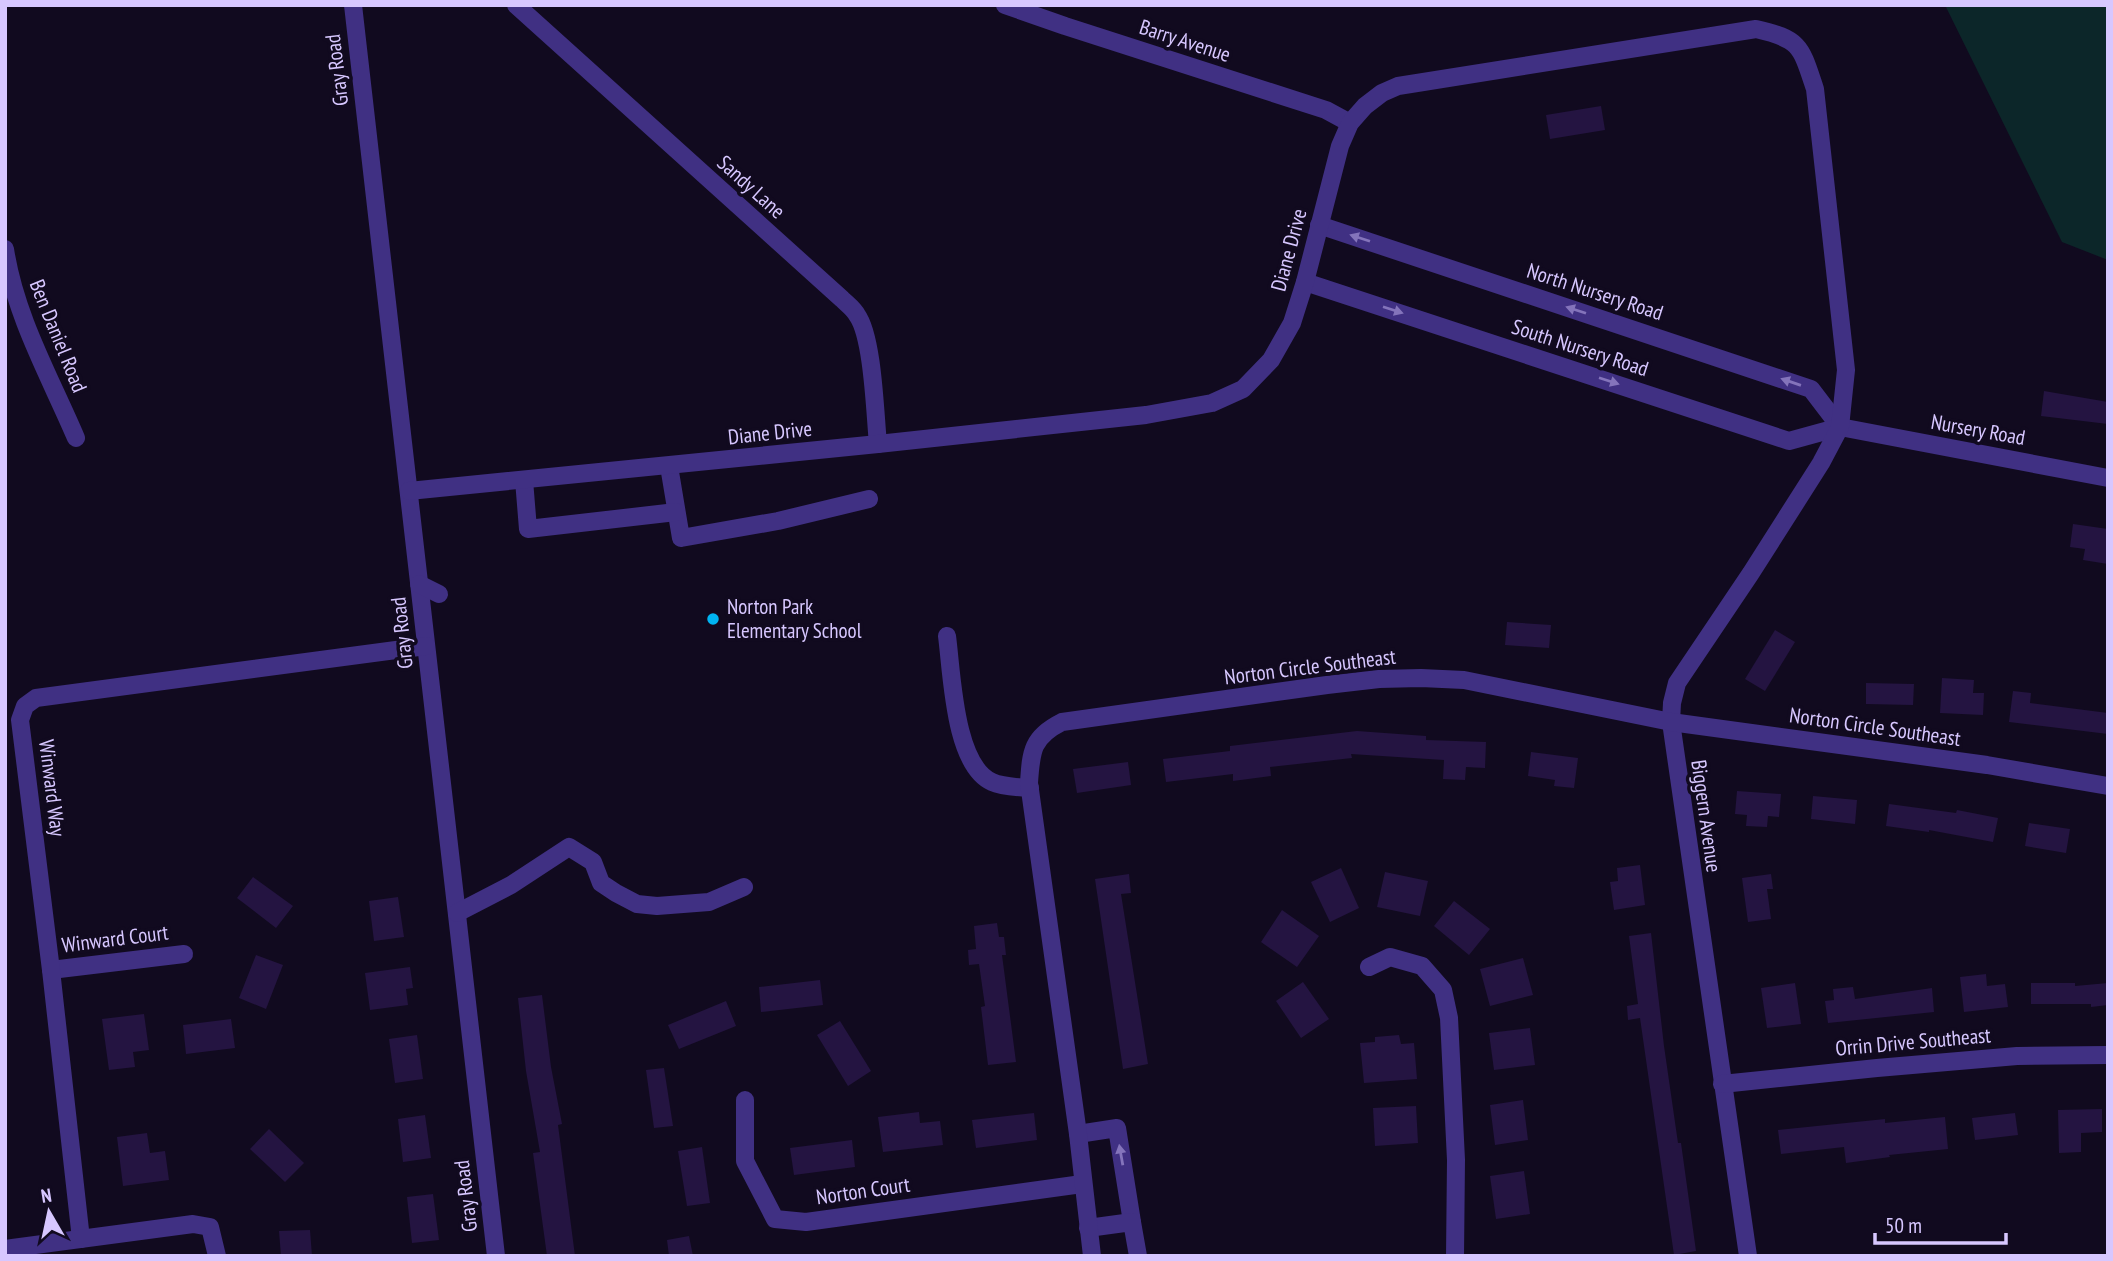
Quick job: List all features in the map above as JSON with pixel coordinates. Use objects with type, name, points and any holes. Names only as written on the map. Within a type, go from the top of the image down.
[{"type":"street","name":"Gray Road","points":[[353,5],[496,1256]]},
{"type":"street","name":"Sandy Lane","points":[[516,5],[858,315],[865,332],[869,355],[878,444]]},
{"type":"street","name":"Barry Avenue","points":[[1005,5],[1326,110],[1350,123]]},
{"type":"street","name":"Diane Drive","points":[[409,491],[1146,415],[1212,403],[1243,389],[1271,360],[1292,323],[1340,146],[1350,123],[1365,106],[1382,93],[1398,86],[1756,29],[1779,34],[1794,42],[1803,53],[1815,89],[1846,370],[1840,427]]},
{"type":"street","name":"North Nursery Road","points":[[1319,225],[1811,389],[1840,427]]},
{"type":"street","name":"Ben Daniel Road","points":[[5,249],[9,274],[22,316],[76,438]]},
{"type":"street","name":"South Nursery Road","points":[[1305,282],[1789,441],[1840,427]]},
{"type":"street","name":"Nursery Road","points":[[1840,427],[2108,478]]},
{"type":"street","name":"Biggern Avenue","points":[[1748,1256],[1671,722],[1672,703],[1677,683],[1821,464],[1840,427]]},
{"type":"street","points":[[668,466],[681,538],[778,521],[869,499]]},
{"type":"street","points":[[524,480],[528,529],[677,512]]},
{"type":"street","points":[[419,584],[439,594]]},
{"type":"street","points":[[947,636],[958,722],[970,760],[977,771],[991,782],[1030,788]]},
{"type":"street","name":"Winward Way","points":[[81,1239],[20,719],[25,706],[36,698],[426,646]]},
{"type":"street","name":"Norton Circle Southeast","points":[[1092,1256],[1030,788],[1030,763],[1037,739],[1047,729],[1062,722],[1379,679],[1464,680],[1671,722],[1987,765],[2108,786]]},
{"type":"street","points":[[457,913],[511,885],[569,847],[593,862],[601,883],[636,904],[657,906],[709,902],[744,887]]},
{"type":"street","name":"Winward Court","points":[[51,970],[184,954]]},
{"type":"street","points":[[1369,967],[1390,957],[1422,966],[1443,990],[1450,1018],[1456,1160],[1455,1256]]},
{"type":"street","name":"Orrin Drive Southeast","points":[[1722,1084],[2017,1056],[2108,1055]]},
{"type":"street","name":"Norton Court","points":[[745,1100],[745,1161],[775,1219],[806,1222],[1083,1184]]},
{"type":"street","points":[[1077,1135],[1116,1128],[1138,1256]]},
{"type":"street","points":[[1088,1228],[1132,1222]]},
{"type":"street","points":[[5,1249],[193,1224],[210,1227],[216,1256]]},
{"type":"green space","points":[[1945,5],[2108,5],[2108,260],[2062,242]]},
{"type":"building","points":[[1601,106],[1605,130],[1550,139],[1546,115]]},
{"type":"building","points":[[2044,391],[2108,402],[2108,424],[2041,416]]},
{"type":"building","points":[[2073,524],[2108,529],[2108,564],[2083,560],[2085,549],[2070,547]]},
{"type":"building","points":[[1507,622],[1551,625],[1549,648],[1505,645]]},
{"type":"building","points":[[1775,630],[1795,642],[1765,691],[1745,679]]},
{"type":"building","points":[[1942,678],[1974,680],[1973,693],[1984,693],[1983,715],[1940,713]]},
{"type":"building","points":[[1866,683],[1914,684],[1913,705],[1866,704]]},
{"type":"building","points":[[2013,691],[2031,693],[2030,703],[2108,713],[2108,734],[2009,722]]},
{"type":"building","points":[[1357,731],[1426,736],[1426,740],[1486,742],[1485,768],[1466,767],[1465,780],[1443,779],[1444,760],[1351,754],[1352,758],[1270,767],[1271,776],[1233,781],[1233,774],[1166,782],[1163,759],[1230,751],[1230,746]]},
{"type":"building","points":[[1531,752],[1578,758],[1574,788],[1554,786],[1555,780],[1528,776]]},
{"type":"building","points":[[1128,762],[1131,785],[1077,793],[1073,769]]},
{"type":"building","points":[[1737,791],[1781,794],[1779,817],[1768,816],[1767,827],[1746,826],[1747,815],[1735,814]]},
{"type":"building","points":[[1813,796],[1857,800],[1855,824],[1811,819]]},
{"type":"building","points":[[1889,804],[1956,813],[1957,810],[1998,818],[1993,842],[1929,830],[1886,826]]},
{"type":"building","points":[[2029,823],[2070,829],[2066,853],[2025,846]]},
{"type":"building","points":[[1640,865],[1645,905],[1614,910],[1610,882],[1618,881],[1617,868]]},
{"type":"building","points":[[1341,868],[1359,908],[1330,922],[1311,882]]},
{"type":"building","points":[[1385,872],[1428,881],[1420,916],[1377,907]]},
{"type":"building","points":[[1129,874],[1131,893],[1121,894],[1148,1064],[1123,1069],[1095,879]]},
{"type":"building","points":[[1771,874],[1773,889],[1767,889],[1771,919],[1748,922],[1742,878]]},
{"type":"building","points":[[253,877],[293,906],[276,928],[237,898]]},
{"type":"building","points":[[398,897],[404,937],[374,941],[369,901]]},
{"type":"building","points":[[1454,901],[1490,929],[1469,955],[1434,926]]},
{"type":"building","points":[[1282,910],[1319,936],[1297,967],[1261,942]]},
{"type":"building","points":[[997,923],[999,937],[1004,937],[1006,955],[1002,955],[1016,1062],[988,1065],[981,1007],[985,1006],[979,964],[969,965],[968,950],[976,949],[974,926]]},
{"type":"building","points":[[1651,933],[1664,1046],[1696,1251],[1674,1255],[1640,1018],[1628,1020],[1627,1006],[1638,1004],[1629,936]]},
{"type":"building","points":[[256,955],[283,965],[266,1009],[239,998]]},
{"type":"building","points":[[1523,958],[1533,995],[1490,1006],[1480,969]]},
{"type":"building","points":[[410,967],[413,988],[406,989],[408,1005],[370,1010],[365,973]]},
{"type":"building","points":[[1986,974],[1987,986],[2005,984],[2008,1007],[1964,1012],[1960,977]]},
{"type":"building","points":[[820,980],[823,1005],[761,1012],[759,987]]},
{"type":"building","points":[[1303,982],[1329,1019],[1301,1038],[1276,1001]]},
{"type":"building","points":[[1795,983],[1801,1024],[1767,1028],[1761,988]]},
{"type":"building","points":[[2031,983],[2075,983],[2075,986],[2108,983],[2108,1005],[2091,1007],[2091,1004],[2031,1004]]},
{"type":"building","points":[[1853,987],[1855,999],[1932,988],[1934,1012],[1828,1023],[1825,1001],[1834,1000],[1833,989]]},
{"type":"building","points":[[542,995],[551,1067],[562,1124],[558,1125],[575,1256],[547,1256],[533,1153],[540,1152],[526,1071],[518,998]]},
{"type":"building","points":[[726,1001],[736,1026],[679,1049],[668,1025]]},
{"type":"building","points":[[144,1014],[149,1050],[133,1052],[135,1067],[109,1070],[102,1019]]},
{"type":"building","points":[[231,1019],[235,1048],[186,1054],[183,1025]]},
{"type":"building","points":[[840,1021],[871,1071],[848,1086],[817,1035]]},
{"type":"building","points":[[1530,1028],[1535,1065],[1494,1070],[1489,1033]]},
{"type":"building","points":[[417,1035],[423,1079],[395,1083],[389,1039]]},
{"type":"building","points":[[1399,1035],[1401,1044],[1414,1043],[1417,1079],[1364,1083],[1360,1043],[1375,1042],[1375,1037]]},
{"type":"building","points":[[664,1068],[673,1126],[654,1128],[646,1070]]},
{"type":"building","points":[[1523,1100],[1528,1140],[1495,1145],[1490,1105]]},
{"type":"building","points":[[1416,1106],[1418,1143],[1375,1146],[1373,1108]]},
{"type":"building","points":[[2102,1109],[2102,1132],[2081,1133],[2081,1152],[2059,1153],[2058,1110]]},
{"type":"building","points":[[919,1112],[920,1123],[940,1121],[943,1145],[883,1152],[878,1117]]},
{"type":"building","points":[[1034,1113],[1037,1140],[976,1148],[972,1120]]},
{"type":"building","points":[[2015,1113],[2018,1135],[1975,1140],[1972,1118]]},
{"type":"building","points":[[425,1115],[431,1158],[403,1162],[398,1119]]},
{"type":"building","points":[[1945,1117],[1948,1149],[1846,1163],[1844,1147],[1781,1154],[1778,1130],[1885,1119],[1885,1123]]},
{"type":"building","points":[[269,1129],[304,1163],[285,1182],[250,1149]]},
{"type":"building","points":[[147,1133],[150,1153],[165,1151],[169,1180],[123,1186],[117,1137]]},
{"type":"building","points":[[852,1140],[855,1167],[794,1175],[790,1148]]},
{"type":"building","points":[[702,1147],[710,1203],[687,1206],[678,1151]]},
{"type":"building","points":[[1524,1171],[1530,1214],[1496,1219],[1490,1176]]},
{"type":"building","points":[[433,1194],[439,1240],[412,1243],[407,1197]]},
{"type":"building","points":[[310,1230],[312,1256],[281,1256],[279,1231]]},
{"type":"building","points":[[689,1236],[693,1256],[669,1256],[667,1240]]},
{"type":"place","name":"Norton Park Elementary School","points":[[713,619]]}]
